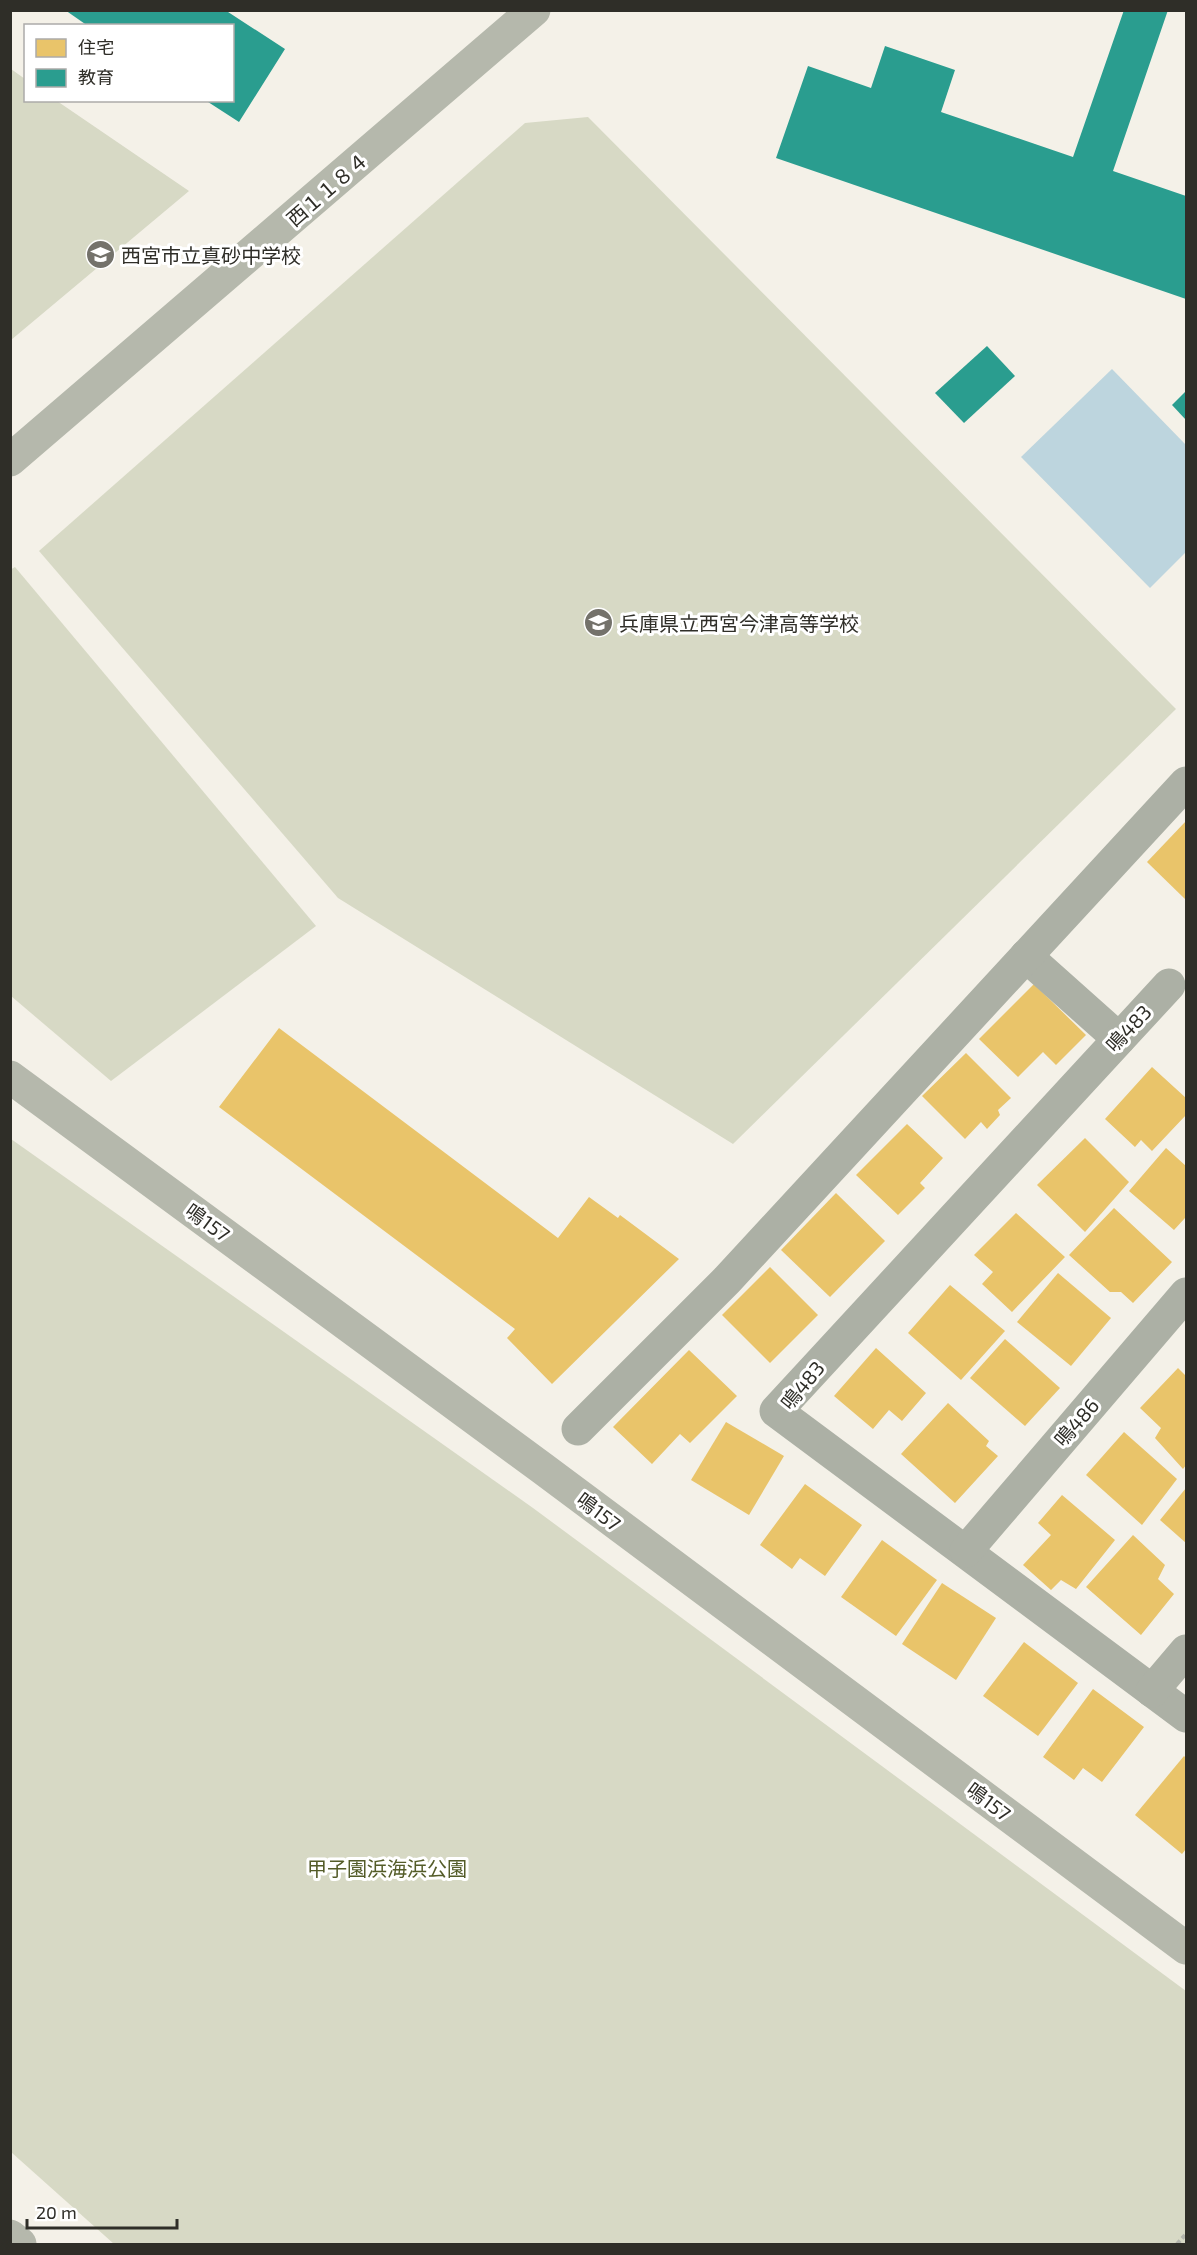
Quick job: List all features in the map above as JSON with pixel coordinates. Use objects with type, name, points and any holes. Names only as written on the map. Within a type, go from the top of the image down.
[{"type":"street","name":"西１１８４","points":[[10,460],[534,10]]},
{"type":"street","points":[[578,1429],[726,1280],[1186,783]]},
{"type":"street","points":[[1026,956],[1119,1039]]},
{"type":"street","name":"鳴483","points":[[1181,984],[1119,1039],[776,1411],[1186,1716]]},
{"type":"street","name":"鳴157","points":[[10,1077],[1186,1947]]},
{"type":"street","name":"鳴486","points":[[966,1551],[1186,1294]]},
{"type":"street","points":[[1152,1691],[1186,1651]]},
{"type":"street","points":[[10,2236],[20,2244]]},
{"type":"path","points":[[1177,2244],[1186,2234]]},
{"type":"green space","points":[[11,69],[24,78],[24,102],[58,102],[189,191],[11,340]]},
{"type":"green space","points":[[588,117],[1176,709],[733,1144],[338,898],[39,551],[525,123]]},
{"type":"green space","points":[[15,567],[316,926],[111,1081],[11,996],[10,570]]},
{"type":"green space","name":"甲子園浜海浜公園","points":[[11,1139],[533,1508],[1186,1991],[1186,2244],[114,2244],[11,2152]]},
{"type":"water","points":[[1112,369],[1186,445],[1186,552],[1150,588],[1021,457]]},
{"type":"building: 住宅","points":[[1186,821],[1186,900],[1147,862]]},
{"type":"building: 住宅","points":[[1034,984],[1086,1035],[1056,1065],[1043,1052],[1018,1077],[979,1039]]},
{"type":"building: 住宅","points":[[279,1028],[558,1238],[589,1197],[618,1218],[620,1215],[679,1259],[552,1384],[507,1338],[515,1329],[219,1107]]},
{"type":"building: 住宅","points":[[966,1053],[1011,1098],[998,1110],[1000,1115],[987,1129],[981,1122],[965,1139],[922,1096]]},
{"type":"building: 住宅","points":[[1152,1067],[1186,1098],[1186,1115],[1152,1151],[1141,1140],[1135,1147],[1105,1119]]},
{"type":"building: 住宅","points":[[907,1124],[943,1158],[920,1183],[925,1188],[898,1215],[856,1175]]},
{"type":"building: 住宅","points":[[1085,1138],[1129,1182],[1085,1232],[1037,1185]]},
{"type":"building: 住宅","points":[[1166,1148],[1186,1166],[1186,1220],[1185,1218],[1174,1230],[1129,1191]]},
{"type":"building: 住宅","points":[[836,1193],[885,1241],[830,1297],[781,1250]]},
{"type":"building: 住宅","points":[[1114,1208],[1172,1262],[1133,1303],[1121,1292],[1110,1292],[1069,1255]]},
{"type":"building: 住宅","points":[[1016,1213],[1065,1257],[1012,1312],[982,1284],[993,1272],[974,1255]]},
{"type":"building: 住宅","points":[[770,1267],[818,1315],[770,1363],[722,1315]]},
{"type":"building: 住宅","points":[[1058,1273],[1111,1318],[1071,1366],[1017,1322]]},
{"type":"building: 住宅","points":[[950,1285],[1005,1331],[961,1380],[908,1333]]},
{"type":"building: 住宅","points":[[1005,1339],[1060,1388],[1025,1426],[970,1378]]},
{"type":"building: 住宅","points":[[876,1348],[926,1393],[902,1421],[889,1410],[873,1429],[834,1396]]},
{"type":"building: 住宅","points":[[689,1350],[737,1396],[690,1443],[680,1434],[652,1464],[613,1427]]},
{"type":"building: 住宅","points":[[1178,1368],[1186,1376],[1186,1465],[1183,1469],[1155,1438],[1161,1428],[1140,1408]]},
{"type":"building: 住宅","points":[[948,1403],[989,1441],[986,1446],[998,1456],[955,1503],[901,1454]]},
{"type":"building: 住宅","points":[[726,1422],[784,1456],[749,1515],[691,1480]]},
{"type":"building: 住宅","points":[[1124,1432],[1177,1479],[1142,1525],[1086,1475]]},
{"type":"building: 住宅","points":[[805,1484],[862,1525],[825,1576],[800,1558],[792,1569],[760,1545]]},
{"type":"building: 住宅","points":[[1186,1488],[1186,1543],[1160,1520]]},
{"type":"building: 住宅","points":[[1062,1495],[1115,1540],[1076,1589],[1061,1580],[1051,1590],[1023,1565],[1051,1535],[1038,1523]]},
{"type":"building: 住宅","points":[[1133,1535],[1165,1565],[1158,1579],[1174,1594],[1141,1635],[1086,1587]]},
{"type":"building: 住宅","points":[[882,1540],[937,1580],[896,1636],[841,1597]]},
{"type":"building: 住宅","points":[[942,1583],[996,1618],[956,1680],[902,1644]]},
{"type":"building: 住宅","points":[[1024,1642],[1078,1683],[1038,1736],[983,1696]]},
{"type":"building: 住宅","points":[[1093,1689],[1144,1727],[1102,1782],[1083,1768],[1074,1780],[1043,1757]]},
{"type":"building: 住宅","points":[[1184,1756],[1186,1758],[1186,1849],[1182,1854],[1135,1815]]},
{"type":"building: 教育","points":[[65,10],[225,10],[285,49],[239,122],[208,102],[234,102],[234,24],[85,24]]},
{"type":"building: 教育","points":[[1124,10],[1168,10],[1113,171],[1186,196],[1186,299],[776,158],[808,66],[871,88],[885,46],[955,70],[941,112],[1073,157]]},
{"type":"building: 教育","points":[[987,346],[1015,376],[964,423],[935,393]]},
{"type":"building: 教育","points":[[1186,391],[1186,420],[1172,405]]},
{"type":"place","name":"西宮市立真砂中学校","points":[[100,255]]},
{"type":"place","name":"兵庫県立西宮今津高等学校","points":[[598,623]]}]
